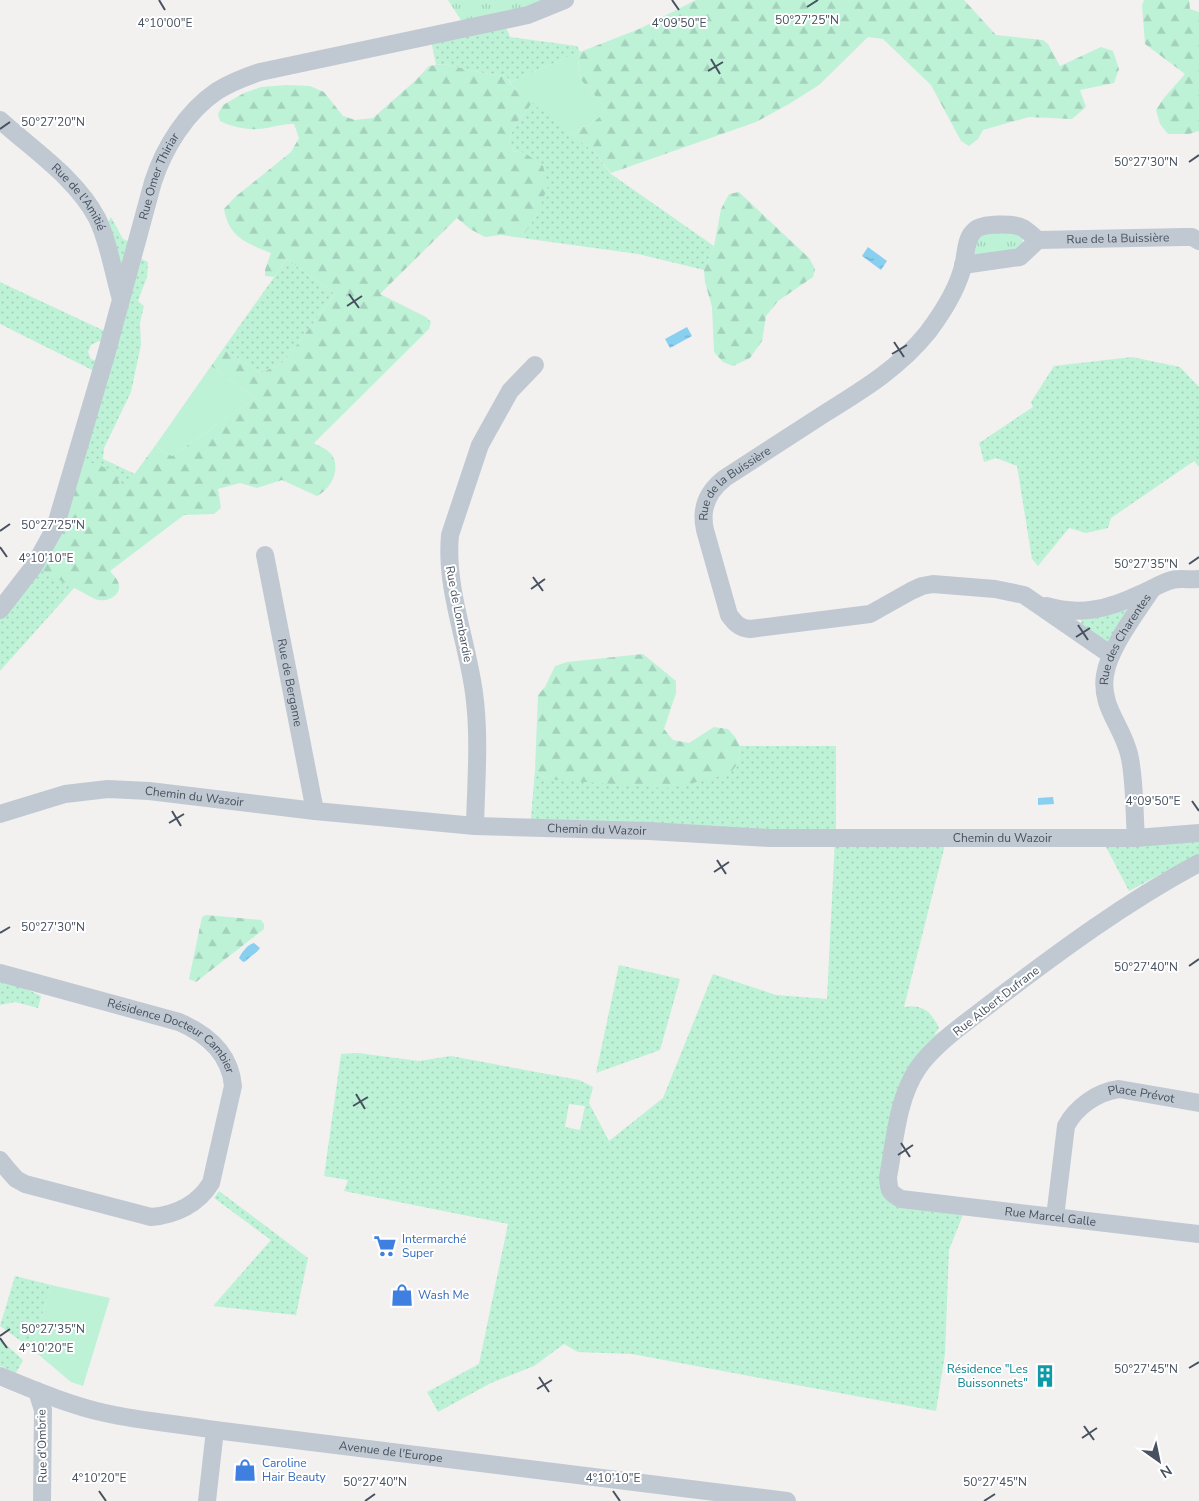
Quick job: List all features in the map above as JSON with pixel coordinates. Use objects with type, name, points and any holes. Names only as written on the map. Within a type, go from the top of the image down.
[{"type":"street","name":"Rue Omer Thiriar","points":[[0,610],[38,560],[55,528],[77,456],[153,182],[163,156],[188,118],[216,92],[242,78],[260,72],[528,15],[565,0]]},
{"type":"street","name":"Rue de l'Amitié","points":[[0,120],[57,169],[82,194],[98,220],[121,300]]},
{"type":"street","name":"Rue de la Buissière","points":[[1111,655],[1024,595],[995,589],[933,584],[922,586],[879,610],[865,615],[750,629],[742,628],[729,615],[703,521],[704,507],[707,497],[714,486],[885,374],[912,349],[927,333],[945,306],[964,265],[970,236],[974,230],[991,225],[1016,226],[1023,228],[1038,240],[1192,237],[1199,241]]},
{"type":"street","points":[[964,265],[1020,257],[1038,240]]},
{"type":"street","name":"Rue de Lombardie","points":[[475,826],[476,711],[474,691],[451,577],[449,562],[450,535],[480,445],[510,391],[535,364]]},
{"type":"street","name":"Rue de Bergame","points":[[265,555],[314,811]]},
{"type":"street","name":"Rue de la Buissière","points":[[1036,603],[1060,610],[1082,612],[1124,602],[1170,581],[1199,579]]},
{"type":"street","name":"Rue des Charentes","points":[[1136,838],[1129,752],[1105,699],[1104,676],[1111,655],[1152,588]]},
{"type":"street","name":"Chemin du Wazoir","points":[[0,814],[65,794],[108,789],[149,791],[314,811],[475,826],[648,831],[769,838],[1136,838],[1199,833]]},
{"type":"street","name":"Rue Albert Dufrane","points":[[901,1199],[889,1189],[888,1177],[904,1094],[918,1067],[961,1026],[1076,940],[1199,863]]},
{"type":"street","name":"Résidence Docteur Cambier","points":[[0,973],[179,1022],[210,1040],[224,1057],[232,1075],[233,1086],[211,1183],[195,1202],[165,1216],[151,1217],[30,1185],[16,1179],[0,1160]]},
{"type":"street","name":"Place Prévot","points":[[1055,1217],[1066,1126],[1070,1118],[1088,1102],[1108,1090],[1119,1089],[1199,1103]]},
{"type":"street","name":"Rue Marcel Galle","points":[[901,1199],[1199,1233]]},
{"type":"street","name":"Avenue de l'Europe","points":[[0,1376],[37,1391],[104,1413],[649,1493],[787,1501]]},
{"type":"street","name":"Rue d'Ombrie","points":[[37,1391],[43,1410],[42,1501]]},
{"type":"street","points":[[207,1501],[215,1430]]},
{"type":"green space","points":[[448,0],[565,0],[466,28]]},
{"type":"green space","points":[[696,0],[964,0],[996,35],[1043,40],[1048,44],[1060,66],[1101,47],[1113,51],[1119,69],[1114,83],[1080,90],[1086,107],[1072,119],[1029,117],[983,130],[978,139],[969,146],[961,141],[931,85],[883,39],[868,37],[819,85],[756,122],[611,173],[595,153],[573,135],[582,127],[590,125],[606,111],[605,107],[581,80],[578,68],[580,52],[639,29]]},
{"type":"green space","points":[[1144,0],[1189,0],[1190,9],[1199,12],[1199,131],[1189,134],[1168,134],[1160,124],[1156,110],[1185,74],[1145,44],[1142,5]]},
{"type":"green space","points":[[503,20],[510,37],[577,46],[580,52],[510,82],[506,76],[443,64],[436,65],[430,35]]},
{"type":"green space","points":[[580,52],[578,68],[581,80],[605,107],[606,111],[590,125],[582,127],[573,135],[513,88],[510,82]]},
{"type":"green space","points":[[443,64],[506,76],[513,88],[533,102],[515,125],[509,139],[513,151],[525,153],[543,166],[548,186],[537,214],[522,238],[501,235],[485,237],[470,229],[457,218],[380,294],[426,317],[431,322],[429,329],[314,443],[331,454],[334,460],[335,472],[327,488],[317,496],[282,480],[257,488],[240,483],[218,489],[221,508],[214,514],[184,515],[110,571],[118,581],[119,589],[116,595],[106,600],[98,600],[91,597],[34,566],[76,460],[97,464],[116,473],[122,491],[155,446],[172,456],[255,398],[211,366],[223,349],[261,373],[284,362],[335,294],[287,259],[274,277],[265,276],[265,270],[271,253],[240,238],[230,227],[224,209],[235,197],[291,152],[299,138],[294,124],[255,129],[237,127],[220,121],[218,114],[223,105],[244,93],[261,87],[310,86],[324,92],[343,116],[355,120],[373,118],[429,66]]},
{"type":"green space","points":[[533,102],[595,153],[611,174],[714,246],[704,270],[638,254],[522,238],[537,214],[525,153],[513,151],[509,139],[515,125]]},
{"type":"green space","points":[[739,192],[809,258],[815,269],[813,277],[778,301],[766,316],[762,341],[750,358],[733,366],[723,362],[714,352],[712,307],[705,282],[704,270],[714,246],[721,209],[729,194]]},
{"type":"green space","points":[[111,217],[123,239],[136,244],[133,255],[148,262],[147,277],[138,301],[144,306],[140,323],[141,345],[131,392],[104,448],[103,459],[135,474],[122,492],[76,460],[100,374],[0,324],[0,282],[111,334],[121,300],[102,232]],"holes":[[[99,341],[109,344],[103,363],[91,359],[88,352],[91,345]]]},
{"type":"green space","points":[[1011,230],[1023,238],[1021,249],[974,255],[972,243],[977,236]]},
{"type":"green space","points":[[287,259],[335,294],[284,362],[261,373],[223,349]]},
{"type":"green space","points":[[1132,357],[1180,367],[1199,387],[1199,467],[1194,461],[1111,518],[1108,528],[1086,533],[1069,528],[1038,566],[1032,559],[1017,466],[996,458],[984,462],[979,443],[1033,407],[1031,402],[1054,366]]},
{"type":"green space","points":[[211,366],[255,398],[172,456],[155,446]]},
{"type":"green space","points":[[34,566],[75,587],[0,671],[0,610]]},
{"type":"green space","points":[[1125,608],[1127,611],[1106,643],[1081,625],[1081,619]]},
{"type":"green space","points":[[643,654],[676,681],[676,693],[664,729],[673,740],[689,743],[714,727],[728,729],[740,746],[738,763],[732,771],[712,779],[666,788],[545,779],[535,770],[538,695],[545,687],[555,666],[567,662]]},
{"type":"green space","points":[[740,746],[836,746],[836,838],[947,837],[904,1007],[910,1006],[925,1010],[933,1017],[939,1028],[934,1035],[941,1031],[918,1067],[889,1189],[966,1207],[949,1250],[945,1354],[936,1411],[632,1354],[578,1352],[564,1344],[534,1366],[491,1383],[438,1412],[427,1392],[479,1364],[508,1224],[344,1191],[348,1180],[324,1176],[341,1054],[358,1053],[419,1061],[451,1056],[579,1080],[593,1087],[589,1103],[609,1141],[663,1098],[713,974],[776,995],[827,999],[835,838],[530,829],[535,770],[545,779],[738,763]],"holes":[[[569,1104],[585,1106],[580,1130],[565,1127]]]},
{"type":"green space","points":[[1199,840],[1199,854],[1129,891],[1106,847]]},
{"type":"green space","points":[[206,915],[261,920],[264,924],[264,929],[196,982],[189,979],[202,917]]},
{"type":"green space","points":[[619,965],[680,979],[660,1050],[596,1073]]},
{"type":"green space","points":[[0,980],[7,980],[41,996],[38,1008],[15,1002],[0,1005]]},
{"type":"green space","points":[[219,1191],[308,1258],[296,1315],[213,1306],[271,1240],[214,1198]]},
{"type":"green space","points":[[15,1276],[51,1285],[32,1349],[0,1326]]},
{"type":"green space","points":[[51,1285],[110,1298],[83,1386],[71,1382],[32,1349]]},
{"type":"green space","points":[[0,1339],[23,1360],[16,1373],[0,1366]]},
{"type":"water","points":[[868,247],[887,261],[881,270],[862,256]]},
{"type":"water","points":[[687,327],[692,336],[670,348],[665,339]]},
{"type":"water","points":[[1053,797],[1054,804],[1038,805],[1038,798]]},
{"type":"water","points":[[254,943],[260,948],[243,962],[239,958],[240,956],[247,947]]},
{"type":"place","name":"Intermarché Super","points":[[385,1246]]},
{"type":"place","name":"Wash Me","points":[[402,1295]]},
{"type":"place","name":"Résidence \"Les Buissonnets\"","points":[[1045,1376]]},
{"type":"place","name":"Caroline Hair Beauty","points":[[245,1470]]}]
